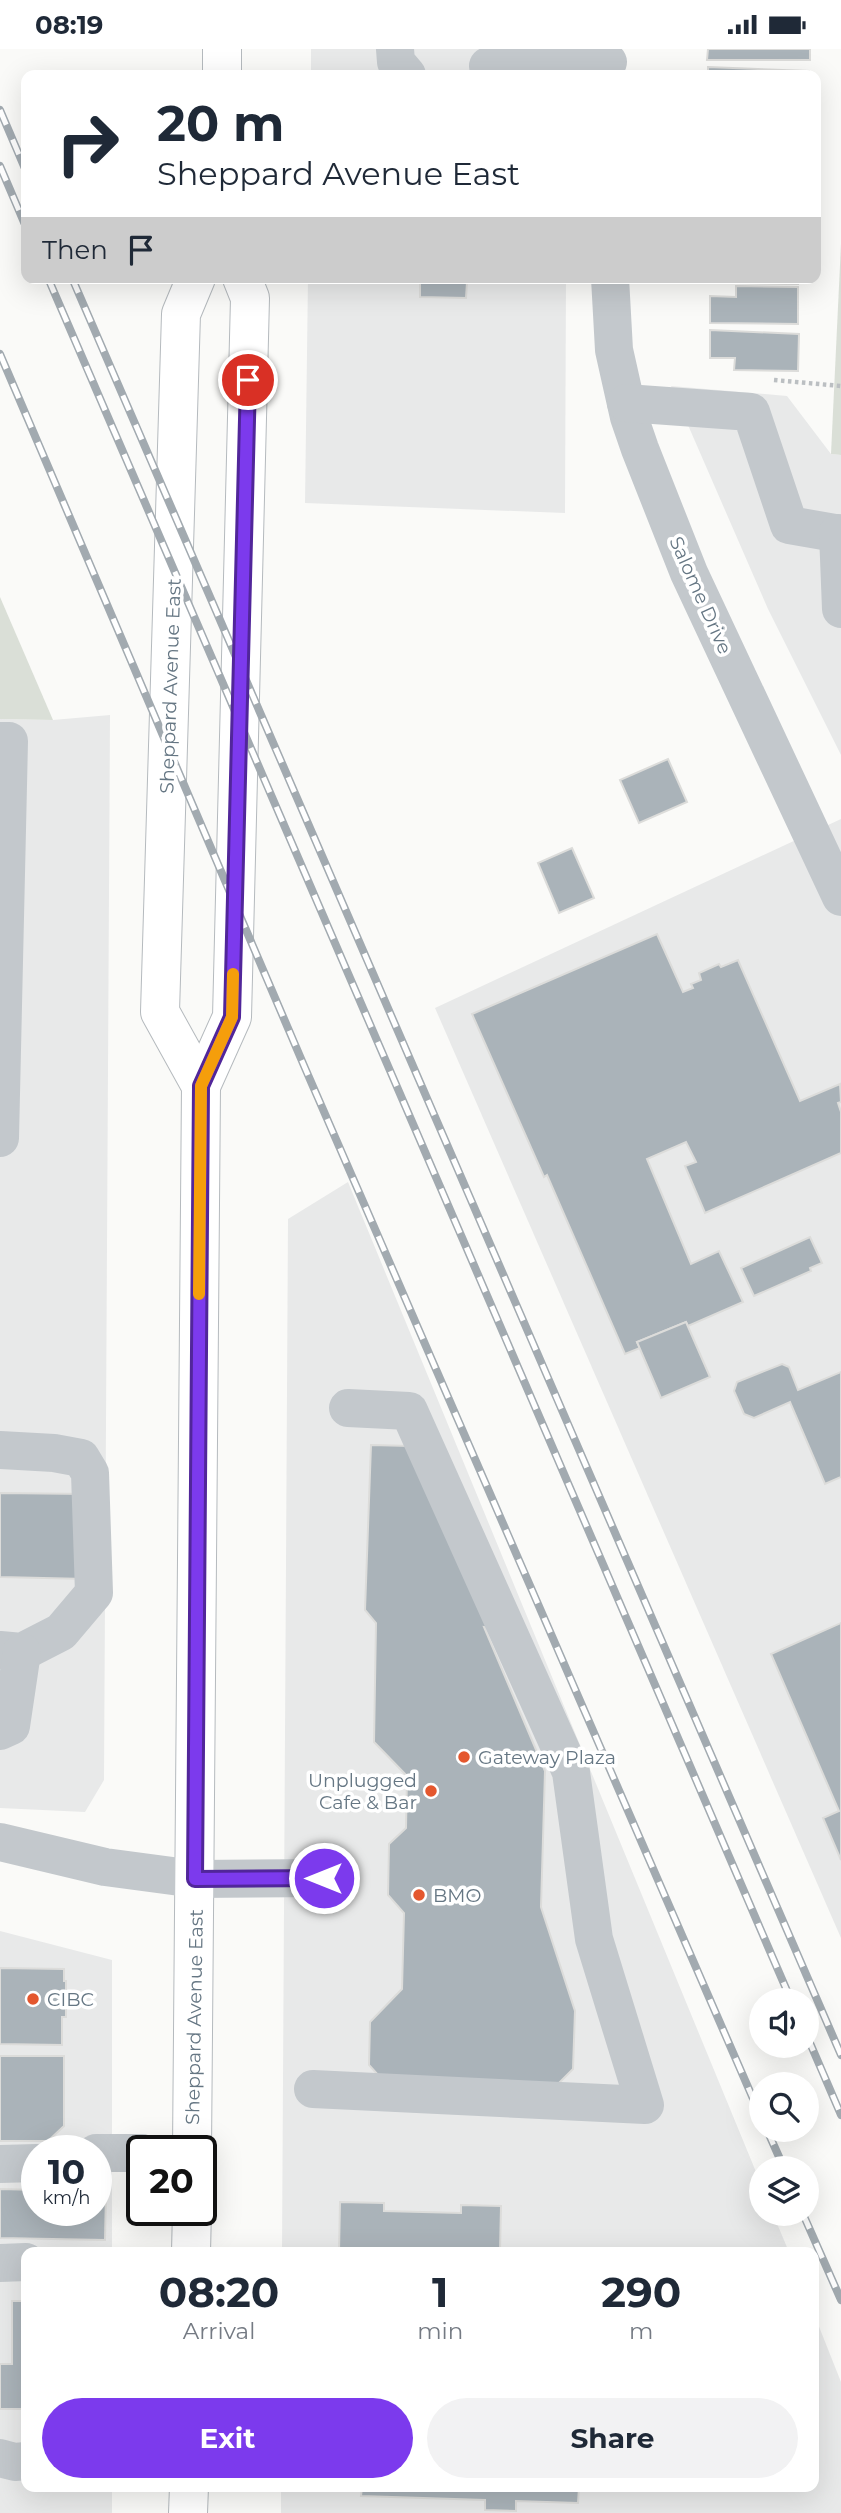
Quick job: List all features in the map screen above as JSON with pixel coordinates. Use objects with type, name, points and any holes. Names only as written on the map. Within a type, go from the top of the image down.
[{"type":"main road","points":[[222,49],[222,70]]},
{"type":"main road","name":"Sheppard Avenue East","points":[[194,284],[181,314],[160,1012],[201,1086]]},
{"type":"main road","name":"Sheppard Avenue East","points":[[192,2135],[201,1086],[232,1017],[250,297],[245,284]]},
{"type":"main road","points":[[191,2226],[191,2247]]},
{"type":"main road","points":[[188,2513],[189,2492]]},
{"type":"street","points":[[396,49],[396,62],[403,70]]},
{"type":"street","points":[[485,63],[608,62]]},
{"type":"street","name":"Salome Drive","points":[[610,284],[614,350],[639,449],[689,573],[839,885]]},
{"type":"street","points":[[626,403],[751,412],[789,525],[839,533],[841,609]]},
{"type":"street","points":[[0,741],[9,741],[0,1138]]},
{"type":"street","points":[[313,2089],[645,2105],[594,1939],[571,1772],[409,1411],[348,1408]]},
{"type":"street","points":[[0,1450],[54,1453],[80,1458],[90,1473],[94,1593],[61,1632],[11,1651],[10,1726],[0,1731]]},
{"type":"street","points":[[0,1842],[106,1867],[195,1879],[324,1878]]},
{"type":"street","points":[[0,2164],[21,2164]]},
{"type":"street","points":[[0,2263],[21,2262]]},
{"type":"street","points":[[0,2458],[21,2461]]},
{"type":"shaded area","points":[[311,49],[567,49],[567,70],[311,70]]},
{"type":"shaded area","points":[[841,244],[841,455],[831,454]]},
{"type":"shaded area","points":[[308,284],[566,284],[565,513],[305,503]]},
{"type":"shaded area","points":[[671,386],[787,396],[831,454],[841,455],[841,755],[768,609]]},
{"type":"shaded area","points":[[0,597],[53,720],[0,719]]},
{"type":"shaded area","points":[[110,715],[104,1780],[85,1812],[0,1808],[0,719],[53,720]]},
{"type":"shaded area","points":[[841,819],[841,1938],[435,1008]]},
{"type":"shaded area","points":[[348,1182],[749,2156],[749,2226],[778,2226],[787,2247],[282,2247],[288,1219]]},
{"type":"shaded area","points":[[0,1931],[112,1960],[112,2135],[21,2135],[21,2226],[112,2226],[112,2247],[21,2247],[21,2492],[112,2492],[112,2513],[0,2513]]},
{"type":"shaded area","points":[[819,2327],[841,2382],[841,2513],[281,2513],[281,2492],[819,2492]]},
{"type":"building","points":[[708,49],[810,49],[810,60],[707,60]]},
{"type":"building","points":[[708,67],[784,70],[708,70]]},
{"type":"building","points":[[420,284],[467,284],[466,298],[420,297]]},
{"type":"building","points":[[736,286],[798,287],[798,324],[710,323],[710,296],[736,297]]},
{"type":"building","points":[[710,330],[799,334],[798,371],[734,370],[735,358],[710,358]]},
{"type":"building","points":[[668,759],[687,802],[639,823],[620,780]]},
{"type":"building","points":[[572,848],[594,898],[559,913],[538,863]]},
{"type":"building","points":[[657,934],[683,992],[693,988],[691,984],[701,980],[699,973],[719,964],[721,967],[738,960],[800,1101],[840,1084],[841,1102],[838,1103],[841,1112],[841,1153],[705,1213],[685,1166],[696,1162],[686,1142],[647,1159],[691,1264],[719,1251],[743,1302],[688,1326],[686,1322],[637,1342],[640,1348],[625,1354],[547,1175],[544,1177],[472,1014]]},
{"type":"building","points":[[810,1237],[822,1263],[810,1268],[811,1271],[754,1296],[741,1268]]},
{"type":"building","points":[[686,1322],[710,1377],[661,1398],[637,1342]]},
{"type":"building","points":[[782,1364],[789,1367],[798,1390],[841,1372],[841,1477],[825,1484],[790,1402],[754,1418],[744,1414],[734,1391],[737,1382]]},
{"type":"building","name":"Gateway Plaza","points":[[371,1445],[411,1446],[490,1628],[484,1627],[545,1771],[541,1907],[575,2011],[573,2069],[556,2086],[387,2085],[369,2065],[370,2022],[402,1989],[404,1913],[388,1895],[389,1844],[406,1828],[407,1776],[374,1742],[376,1623],[365,1610]]},
{"type":"building","points":[[0,1493],[87,1494],[86,1579],[0,1577]]},
{"type":"building","points":[[841,1623],[841,1860],[823,1818],[839,1811],[771,1654]]},
{"type":"building","name":"CIBC","points":[[0,1968],[64,1969],[66,2017],[62,2017],[62,2045],[0,2044]]},
{"type":"building","points":[[0,2056],[64,2056],[64,2126],[54,2135],[21,2135],[21,2141],[0,2141]]},
{"type":"building","points":[[0,2189],[21,2190],[21,2226],[105,2226],[105,2240],[0,2238]]},
{"type":"building","points":[[340,2202],[384,2203],[384,2211],[461,2213],[461,2205],[501,2206],[500,2247],[339,2247]]},
{"type":"building","points":[[12,2301],[21,2301],[21,2409],[0,2409],[0,2364],[12,2364]]},
{"type":"building","points":[[361,2492],[579,2492],[578,2503],[516,2501],[516,2511],[485,2510],[485,2500],[361,2496]]},
{"type":"railway","points":[[0,110],[21,159]]},
{"type":"railway","points":[[0,166],[21,215]]},
{"type":"railway","points":[[51,284],[786,1988]]},
{"type":"railway","points":[[75,284],[841,2055]]},
{"type":"railway","points":[[0,354],[305,1068],[749,2089]]},
{"type":"railway","points":[[816,2058],[841,2115]]},
{"type":"railway","points":[[772,2142],[779,2156]]},
{"type":"railway","points":[[808,2226],[818,2247]]},
{"type":"railway","points":[[819,2250],[841,2300]]},
{"type":"slow traffic","points":[[199,1294],[201,1086],[232,1017],[233,974]]},
{"type":"place","name":"Gateway Plaza","points":[[464,1757]]},
{"type":"place","name":"Unplugged Cafe & Bar","points":[[431,1791]]},
{"type":"place","name":"BMO","points":[[419,1895]]},
{"type":"place","name":"CIBC","points":[[33,1999]]},
{"type":"route","points":[[248,380],[232,1017],[201,1086],[195,1879],[324,1878]]}]
